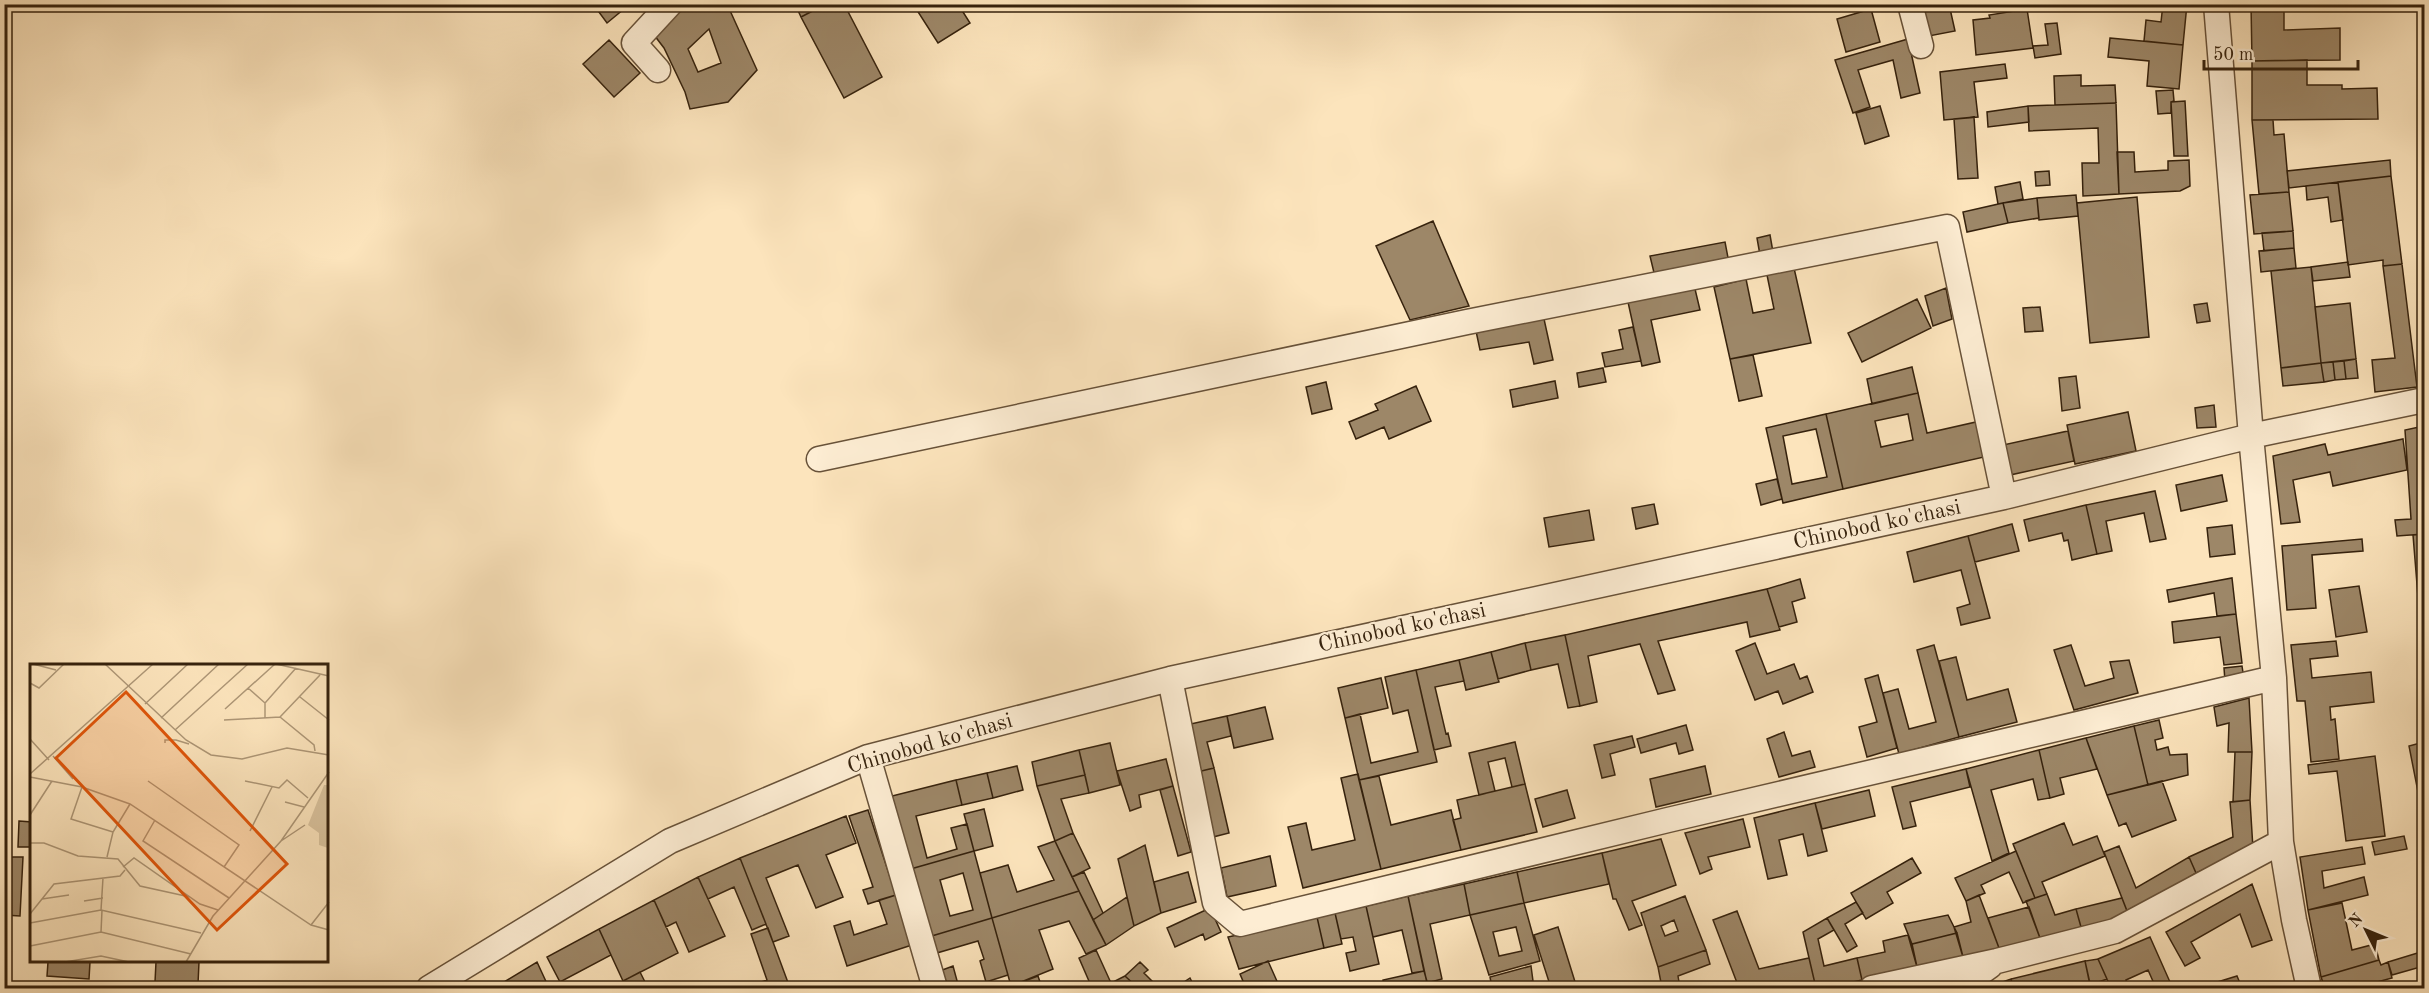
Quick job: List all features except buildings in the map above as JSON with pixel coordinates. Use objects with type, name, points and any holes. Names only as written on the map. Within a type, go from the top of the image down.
[{"type":"street","points":[[658,70],[634,43],[670,4]]},
{"type":"street","points":[[1910,4],[1921,46]]},
{"type":"street","points":[[2216,4],[2251,436],[2274,678],[2281,842],[2294,920],[2309,988]]},
{"type":"street","points":[[819,459],[1467,322],[1947,227],[2004,497]]},
{"type":"street","name":"Chinobod ko'chasi","points":[[429,988],[670,840],[868,757],[1170,679],[2004,497],[2251,436],[2424,400]]},
{"type":"street","points":[[1170,679],[1215,903],[1240,924],[1680,817],[2274,678]]},
{"type":"street","points":[[868,757],[935,988]]},
{"type":"street","points":[[1872,988],[1997,961],[2115,931],[2281,842]]},
{"type":"street","points":[[1959,988],[1997,961]]}]
